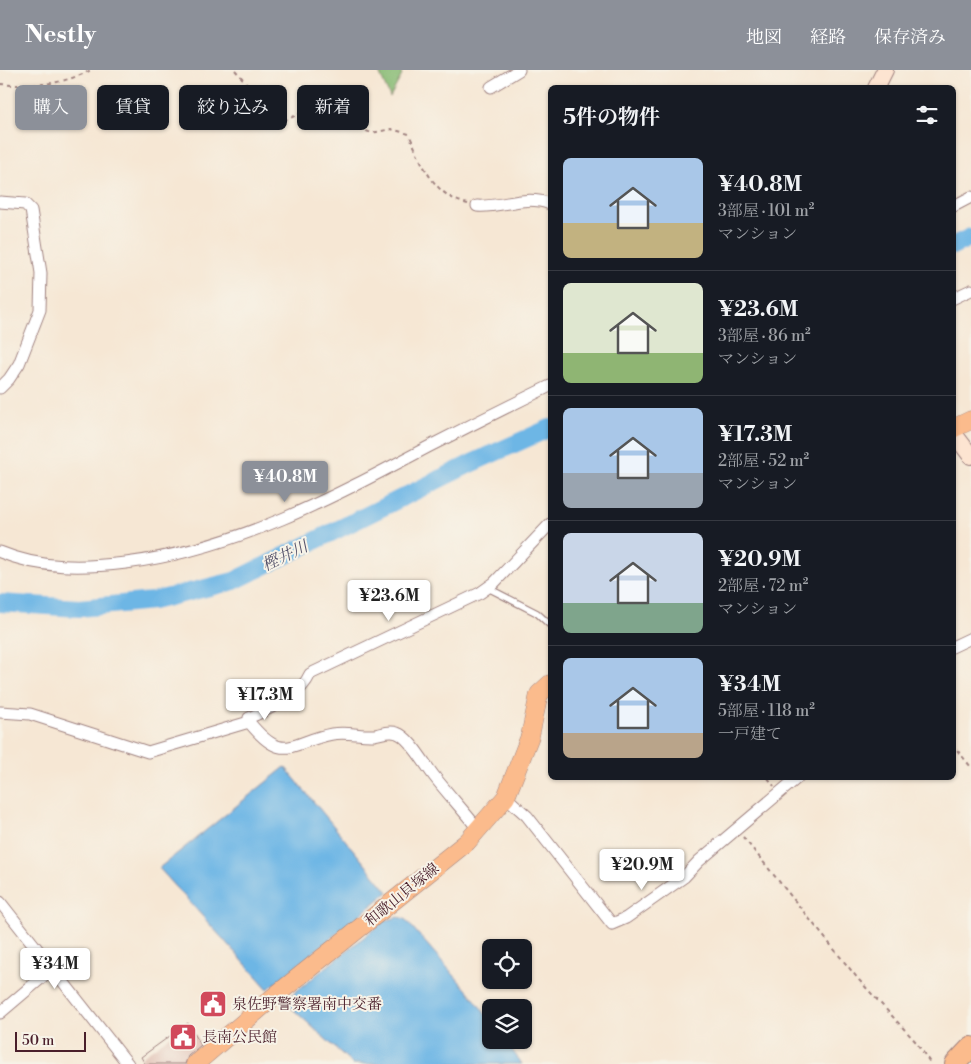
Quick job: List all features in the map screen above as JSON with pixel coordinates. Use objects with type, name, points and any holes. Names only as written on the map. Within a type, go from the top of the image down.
[{"type":"highway","points":[[955,1064],[971,1047]]},
{"type":"main road","points":[[878,85],[885,70]]},
{"type":"main road","points":[[956,428],[971,420]]},
{"type":"main road","points":[[956,435],[971,456]]},
{"type":"main road","name":"和歌山貝塚線","points":[[195,1064],[271,999],[467,842],[506,797],[530,736],[539,694],[548,686]]},
{"type":"street","points":[[491,87],[519,70]]},
{"type":"street","points":[[956,205],[971,197]]},
{"type":"street","points":[[477,206],[487,207],[513,201],[530,200],[548,204]]},
{"type":"street","points":[[0,202],[26,204],[31,210],[41,273],[37,318],[19,364],[0,388]]},
{"type":"street","points":[[956,296],[971,290]]},
{"type":"street","points":[[0,552],[42,565],[75,567],[142,561],[220,543],[323,502],[548,387]]},
{"type":"street","points":[[249,722],[249,718],[284,701],[305,685],[310,674],[464,602],[488,588],[548,526]]},
{"type":"street","points":[[956,645],[971,638]]},
{"type":"street","points":[[0,712],[30,714],[148,752],[249,722]]},
{"type":"street","points":[[249,722],[263,740],[280,747],[291,748],[322,737],[347,732],[373,735],[390,732],[398,733],[407,740],[433,775],[478,829]]},
{"type":"street","points":[[506,797],[527,816],[612,924],[626,918],[684,877],[698,861],[795,780]]},
{"type":"street","points":[[0,902],[128,1064]]},
{"type":"street","points":[[0,1013],[53,968]]},
{"type":"lane","points":[[488,588],[537,613],[548,622]]},
{"type":"path","points":[[0,84],[24,86],[60,82],[90,70]]},
{"type":"path","points":[[235,70],[248,86],[261,118],[273,123],[296,116],[342,94],[348,95],[359,125],[363,130],[372,133],[391,129],[409,134],[423,167],[438,188],[462,203],[477,206]]},
{"type":"path","points":[[956,749],[971,767]]},
{"type":"path","points":[[737,828],[859,980],[916,1042],[931,1064]]},
{"type":"green space","points":[[378,70],[400,70],[402,75],[390,97]]},
{"type":"water","points":[[285,767],[388,892],[268,989],[159,868]]},
{"type":"water","points":[[398,917],[405,919],[473,997],[482,1010],[482,1049],[511,1049],[522,1064],[353,1064],[284,1001],[384,921]]},
{"type":"building","name":"長南公民館","points":[[188,1023],[201,1045],[188,1056],[185,1064],[145,1064],[141,1057]]},
{"type":"waterway","name":"樫井川","points":[[956,244],[971,237]]},
{"type":"waterway","name":"樫井川","points":[[0,603],[79,608],[153,601],[234,581],[472,463],[548,429]]},
{"type":"place","name":"泉佐野警察署南中交番","points":[[213,1004]]},
{"type":"place","name":"長南公民館","points":[[183,1037]]}]
